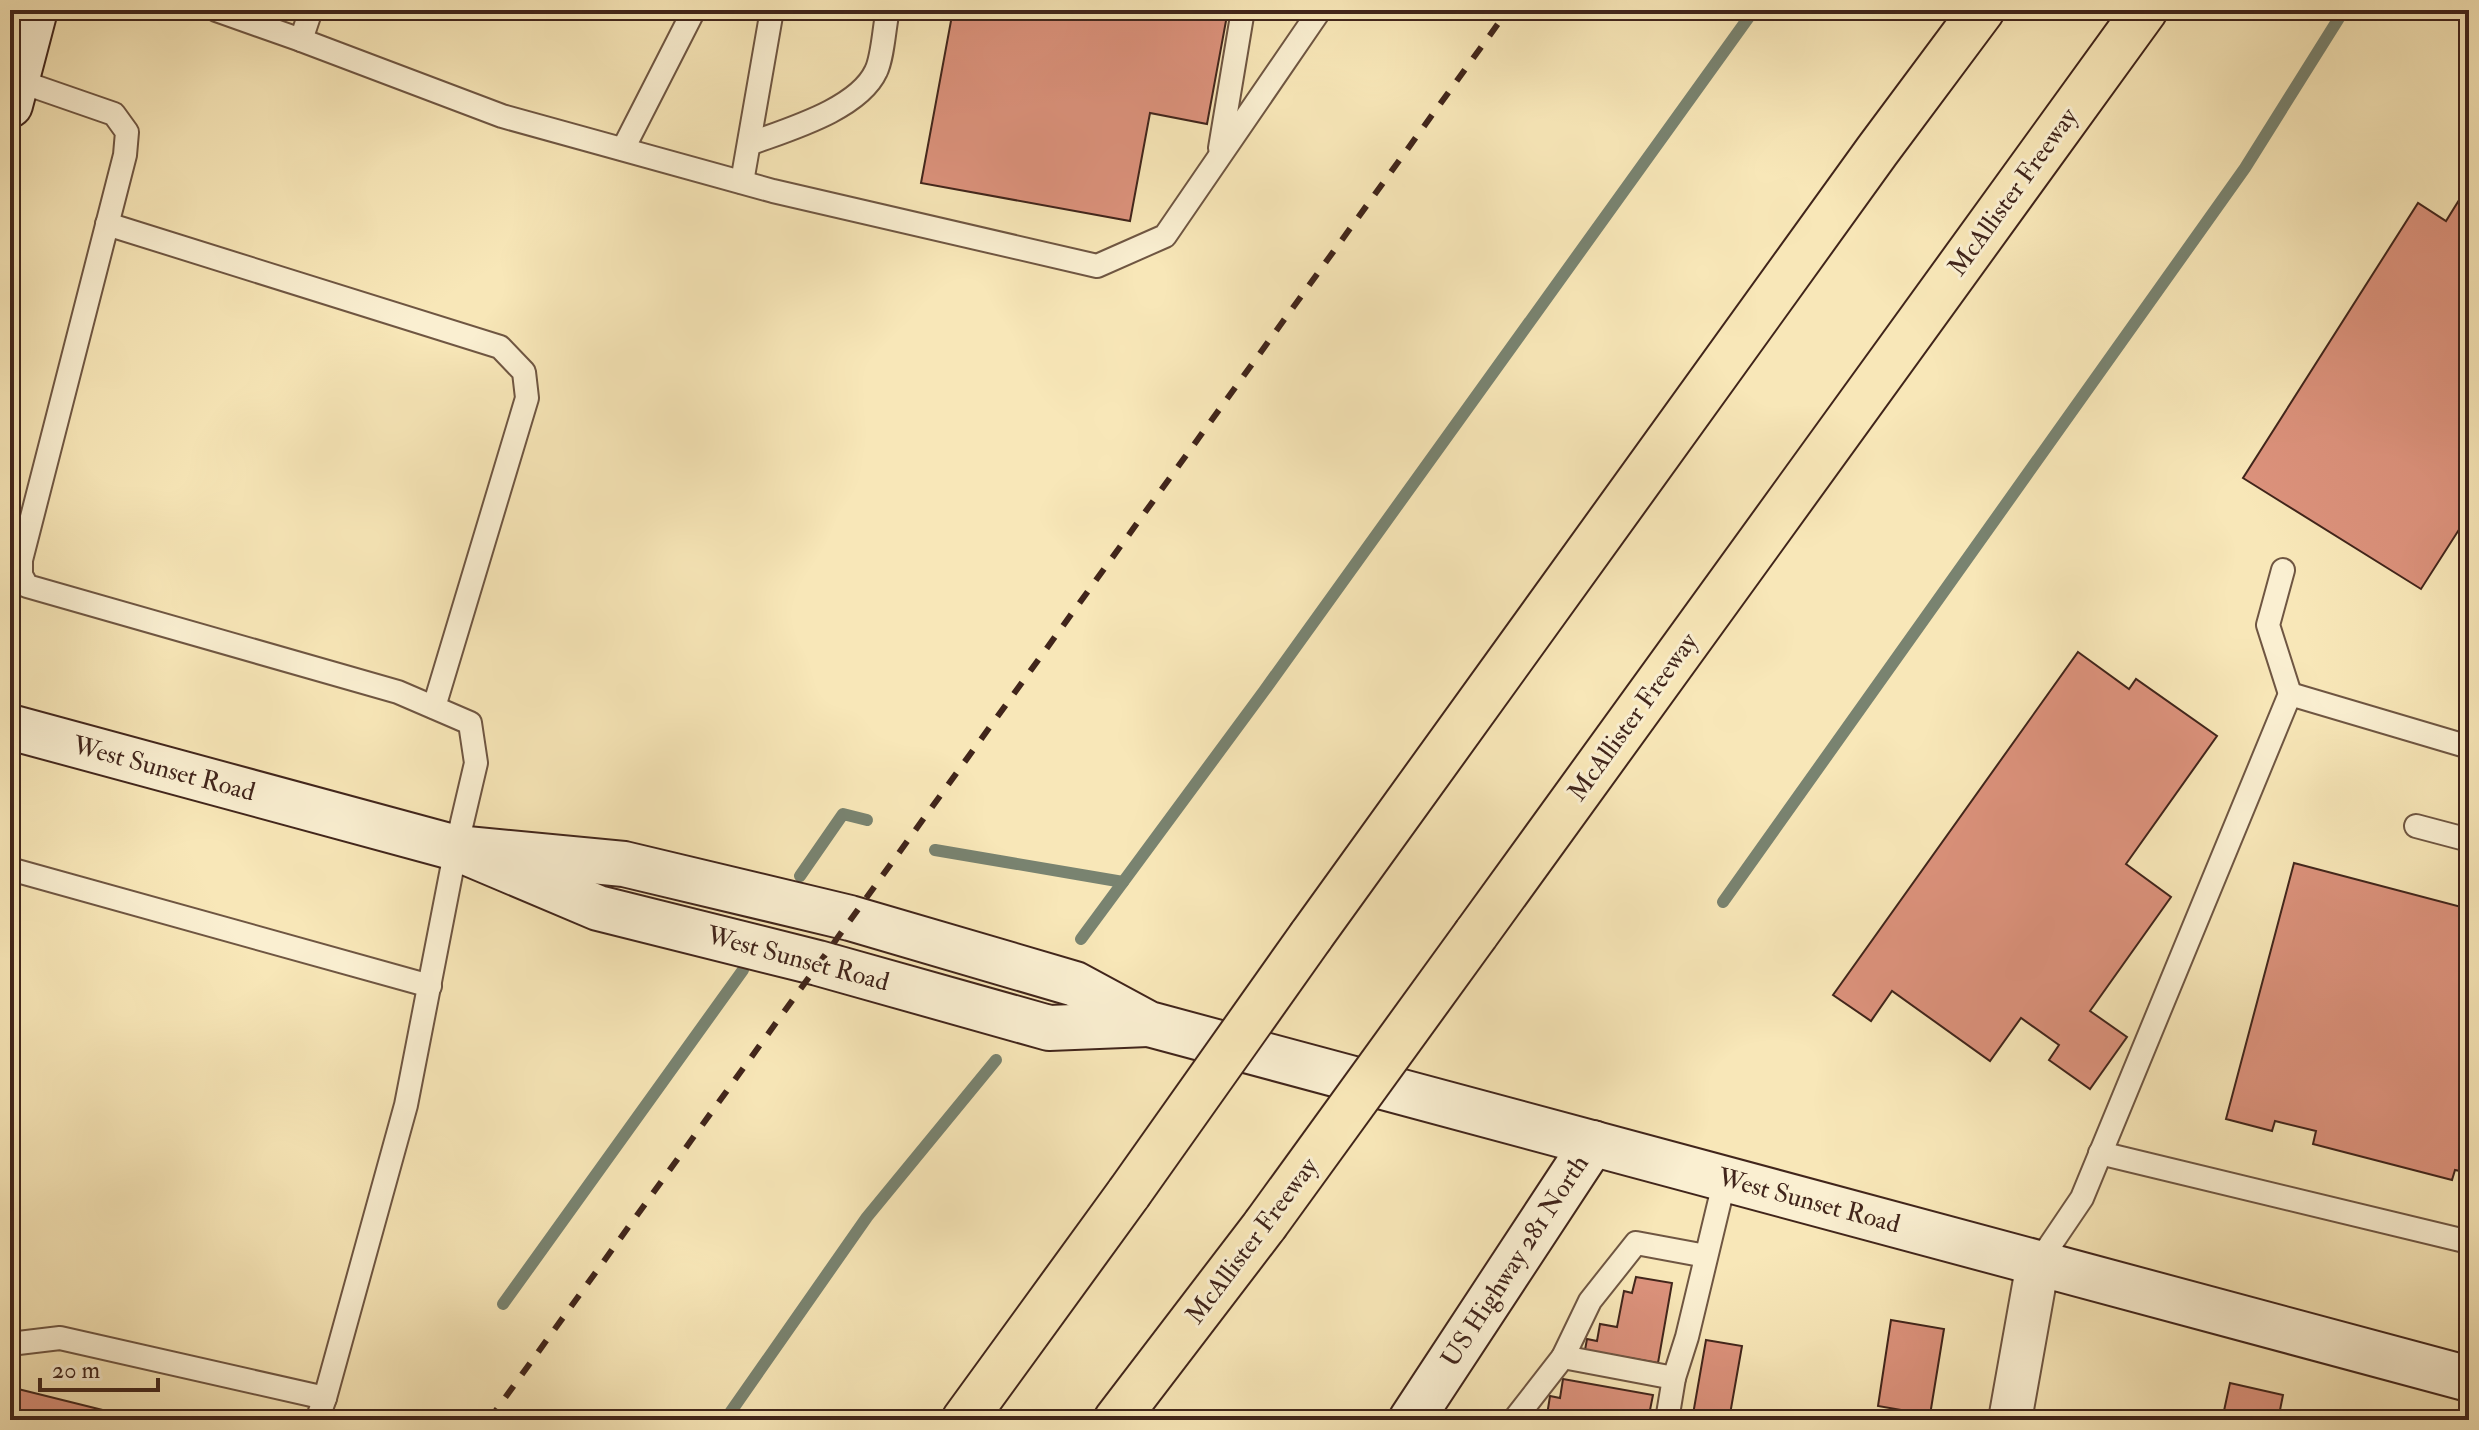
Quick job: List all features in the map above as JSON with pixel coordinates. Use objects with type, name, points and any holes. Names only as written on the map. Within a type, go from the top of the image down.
[{"type":"highway","points":[[964,1420],[1877,151],[1982,10]]},
{"type":"highway","name":"McAllister Freeway","points":[[1116,1420],[1265,1225],[2145,10]]},
{"type":"highway","points":[[1145,1420],[1265,1225]]},
{"type":"main road","points":[[13,93],[35,10]]},
{"type":"main road","name":"West Sunset Road","points":[[10,727],[456,848],[598,908],[818,963],[1049,1028],[1149,1024],[2469,1379]]},
{"type":"main road","name":"US Highway 281 North","points":[[1411,1420],[1593,1143]]},
{"type":"street","points":[[2010,1420],[2038,1263]]},
{"type":"lane","points":[[216,10],[502,116],[742,182],[1097,266],[1165,236],[1320,10]]},
{"type":"lane","points":[[301,40],[311,10]]},
{"type":"lane","points":[[623,149],[694,10]]},
{"type":"lane","points":[[742,182],[772,10]]},
{"type":"lane","points":[[749,144],[850,102],[876,72],[888,10]]},
{"type":"lane","points":[[1219,157],[1243,10]]},
{"type":"lane","points":[[13,93],[114,114],[127,132],[125,155],[21,560],[21,575],[27,586],[398,692],[470,723],[476,763],[456,848],[406,1105],[317,1420]]},
{"type":"lane","points":[[107,224],[500,347],[524,372],[527,398],[434,707]]},
{"type":"lane","points":[[2038,1263],[2082,1198],[2290,694],[2268,625],[2283,570]]},
{"type":"lane","points":[[2290,694],[2469,747]]},
{"type":"lane","points":[[2416,826],[2469,840]]},
{"type":"lane","points":[[10,869],[430,986]]},
{"type":"lane","points":[[2100,1153],[2469,1242]]},
{"type":"lane","points":[[1667,1420],[1674,1378],[1687,1337],[1725,1179]]},
{"type":"lane","points":[[1514,1420],[1563,1357],[1590,1301],[1636,1243],[1706,1256]]},
{"type":"lane","points":[[10,1344],[60,1338],[325,1398]]},
{"type":"lane","points":[[1563,1357],[1674,1378]]},
{"type":"building","points":[[953,10],[1228,10],[1207,124],[1150,113],[1130,221],[921,183]]},
{"type":"building","points":[[2469,184],[2469,514],[2421,589],[2243,478],[2418,203],[2446,221]]},
{"type":"building","points":[[2078,652],[2129,689],[2136,679],[2217,736],[2126,864],[2171,897],[2090,1011],[2127,1037],[2090,1089],[2049,1060],[2059,1045],[2021,1018],[1990,1061],[1892,991],[1871,1021],[1833,995]]},
{"type":"building","points":[[2294,863],[2469,909],[2469,1173],[2455,1170],[2452,1180],[2313,1144],[2316,1131],[2275,1121],[2272,1131],[2226,1119]]},
{"type":"building","points":[[1636,1277],[1672,1283],[1658,1363],[1585,1350],[1587,1339],[1597,1341],[1600,1324],[1617,1327],[1624,1291],[1632,1293]]},
{"type":"building","points":[[1891,1320],[1944,1329],[1930,1415],[1878,1406]]},
{"type":"building","points":[[1706,1340],[1742,1346],[1729,1420],[1692,1420]]},
{"type":"building","points":[[1563,1379],[1653,1395],[1648,1420],[1577,1420],[1547,1415],[1550,1396],[1560,1398]]},
{"type":"building","points":[[2230,1383],[2283,1395],[2278,1420],[2222,1420]]},
{"type":"building","points":[[10,1387],[143,1420],[10,1420]]},
{"type":"waterway","points":[[1081,939],[1264,691],[1754,10]]},
{"type":"waterway","points":[[1723,902],[2245,168],[2344,10]]},
{"type":"waterway","points":[[800,876],[843,814],[867,820]]},
{"type":"waterway","points":[[935,850],[1123,882]]},
{"type":"waterway","points":[[503,1304],[743,970]]},
{"type":"waterway","points":[[725,1420],[867,1217],[996,1060]]},
{"type":"railway","points":[[489,1420],[1508,10]]}]
